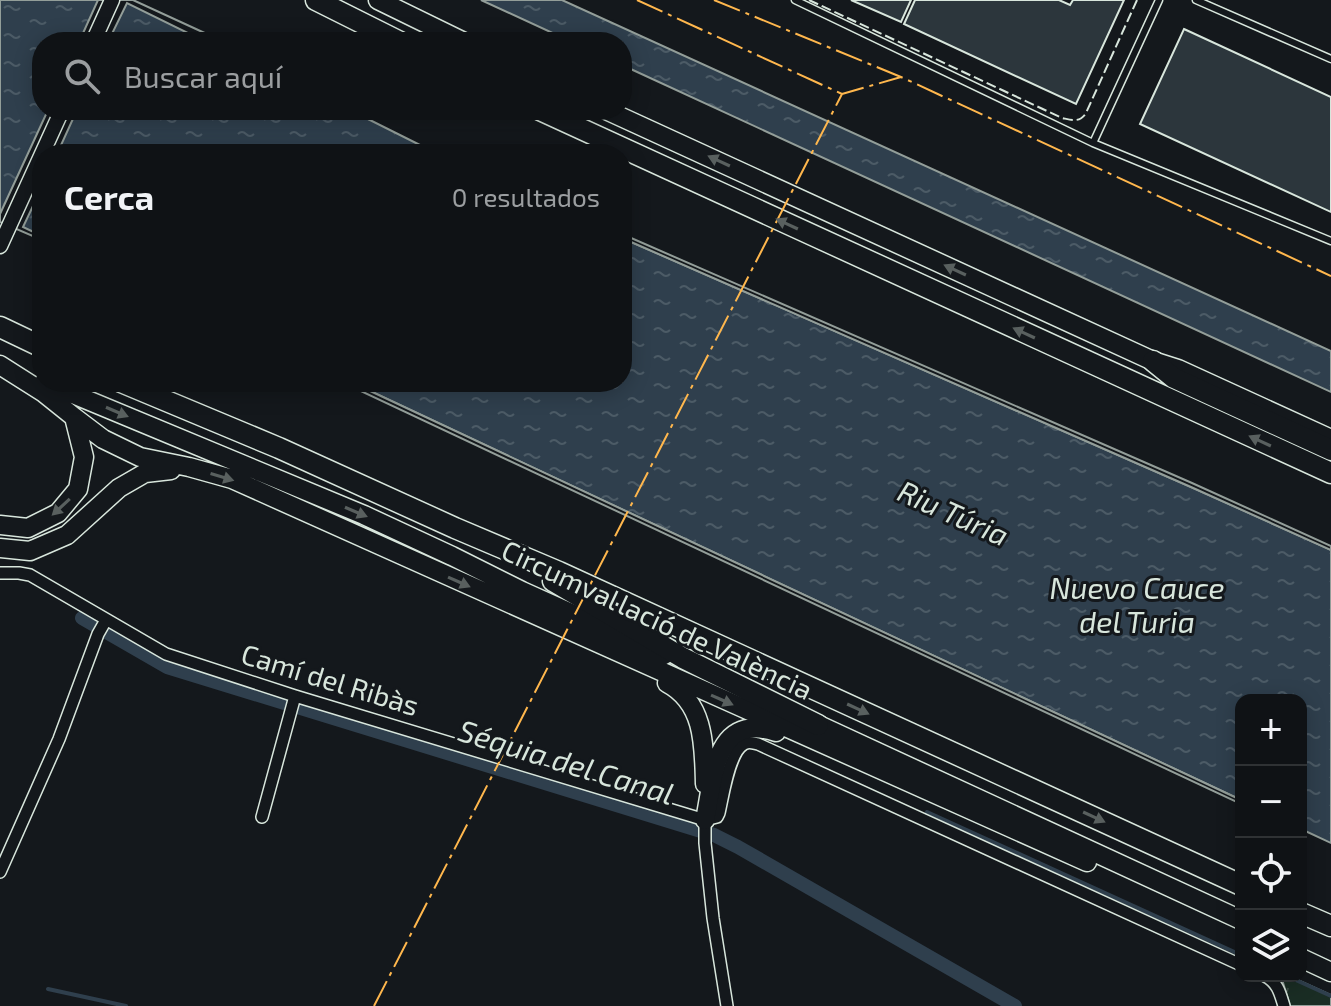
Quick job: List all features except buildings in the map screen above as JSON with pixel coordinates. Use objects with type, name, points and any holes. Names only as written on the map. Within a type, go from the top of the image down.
[{"type":"highway","points":[[316,0],[380,32]]},
{"type":"highway","points":[[378,0],[444,32]]},
{"type":"highway","points":[[562,120],[614,144]]},
{"type":"highway","points":[[628,120],[1153,361],[1178,369],[1331,439]]},
{"type":"highway","points":[[632,152],[1331,473]]},
{"type":"highway","points":[[0,327],[32,342]]},
{"type":"highway","points":[[1153,361],[1174,378],[1331,450]]},
{"type":"highway","points":[[0,364],[32,385]]},
{"type":"highway","name":"Circumval·lació de València","points":[[0,364],[32,377]]},
{"type":"highway","points":[[42,392],[103,439],[140,457],[232,479],[1235,927]]},
{"type":"highway","name":"Circumval·lació de València","points":[[67,392],[364,515],[522,591],[1235,917]]},
{"type":"highway","name":"Circumval·lació de València","points":[[145,392],[559,572],[1235,882]]},
{"type":"highway","points":[[0,525],[28,528],[58,513],[78,489],[84,457],[74,417]]},
{"type":"highway","points":[[0,548],[30,551],[67,535],[119,488],[145,473],[189,467]]},
{"type":"highway","points":[[455,528],[555,582],[683,658],[818,725]]},
{"type":"highway","points":[[550,623],[674,687],[688,699],[701,728],[705,820]]},
{"type":"highway","points":[[705,820],[718,755],[731,736],[753,727],[777,733],[992,820]]},
{"type":"highway","points":[[1307,916],[1331,926]]},
{"type":"highway","points":[[1307,950],[1331,961]]},
{"type":"highway","points":[[1307,961],[1331,972]]},
{"type":"street","points":[[98,32],[112,0]]},
{"type":"street","points":[[46,144],[57,120]]},
{"type":"street","points":[[0,246],[32,176]]},
{"type":"street","name":"Camí del Ribàs","points":[[0,573],[30,575],[166,654],[705,820]]},
{"type":"street","points":[[0,872],[59,739],[106,620]]},
{"type":"street","points":[[262,817],[295,696]]},
{"type":"street","points":[[727,1006],[705,843],[705,820],[717,817],[733,755],[743,744],[750,742],[1235,962]]},
{"type":"street","points":[[1274,982],[1284,1006]]},
{"type":"lane","points":[[795,0],[1093,143],[1331,241]]},
{"type":"lane","points":[[1093,143],[1159,0]]},
{"type":"lane","points":[[1196,0],[1331,59]]},
{"type":"green space","points":[[1283,982],[1302,982],[1331,995],[1331,1006],[1290,1006]]},
{"type":"water","points":[[0,0],[123,0],[192,32],[32,32],[32,120],[370,120],[418,144],[32,144],[32,232],[0,218]]},
{"type":"water","points":[[481,0],[562,0],[1331,351],[1331,392],[632,70],[632,32],[550,32]]},
{"type":"water","name":"Nuevo Cauce del Turia","points":[[632,242],[1331,550],[1331,843],[1307,832],[1307,694],[1235,694],[1235,797],[372,392],[632,392]]},
{"type":"pier","points":[[98,0],[133,0],[202,32],[186,32],[127,3],[113,32],[84,32]]},
{"type":"pier","points":[[43,120],[72,120],[62,144],[32,144]]},
{"type":"pier","points":[[32,145],[32,208],[23,227],[32,231],[32,236],[0,222],[0,214]]},
{"type":"pier","points":[[632,238],[1192,483],[1331,546],[1331,550],[632,242]]},
{"type":"pier","points":[[363,392],[372,392],[1235,797],[1235,801]]},
{"type":"waterway","name":"Séquia del Canal","points":[[82,618],[167,667],[714,835],[1015,1006]]},
{"type":"waterway","points":[[927,812],[1235,952]]},
{"type":"waterway","points":[[1300,982],[1331,996]]},
{"type":"waterway","points":[[48,989],[126,1006]]},
{"type":"fence","points":[[809,0],[1062,118],[1076,120],[1086,113],[1137,0]]},
{"type":"power","points":[[637,0],[842,94],[901,77]]},
{"type":"power","points":[[714,0],[901,77],[1331,276]]},
{"type":"power","points":[[374,1006],[842,94]]},
{"type":"water label","name":"Riu Túria","points":[[953,514]]}]
